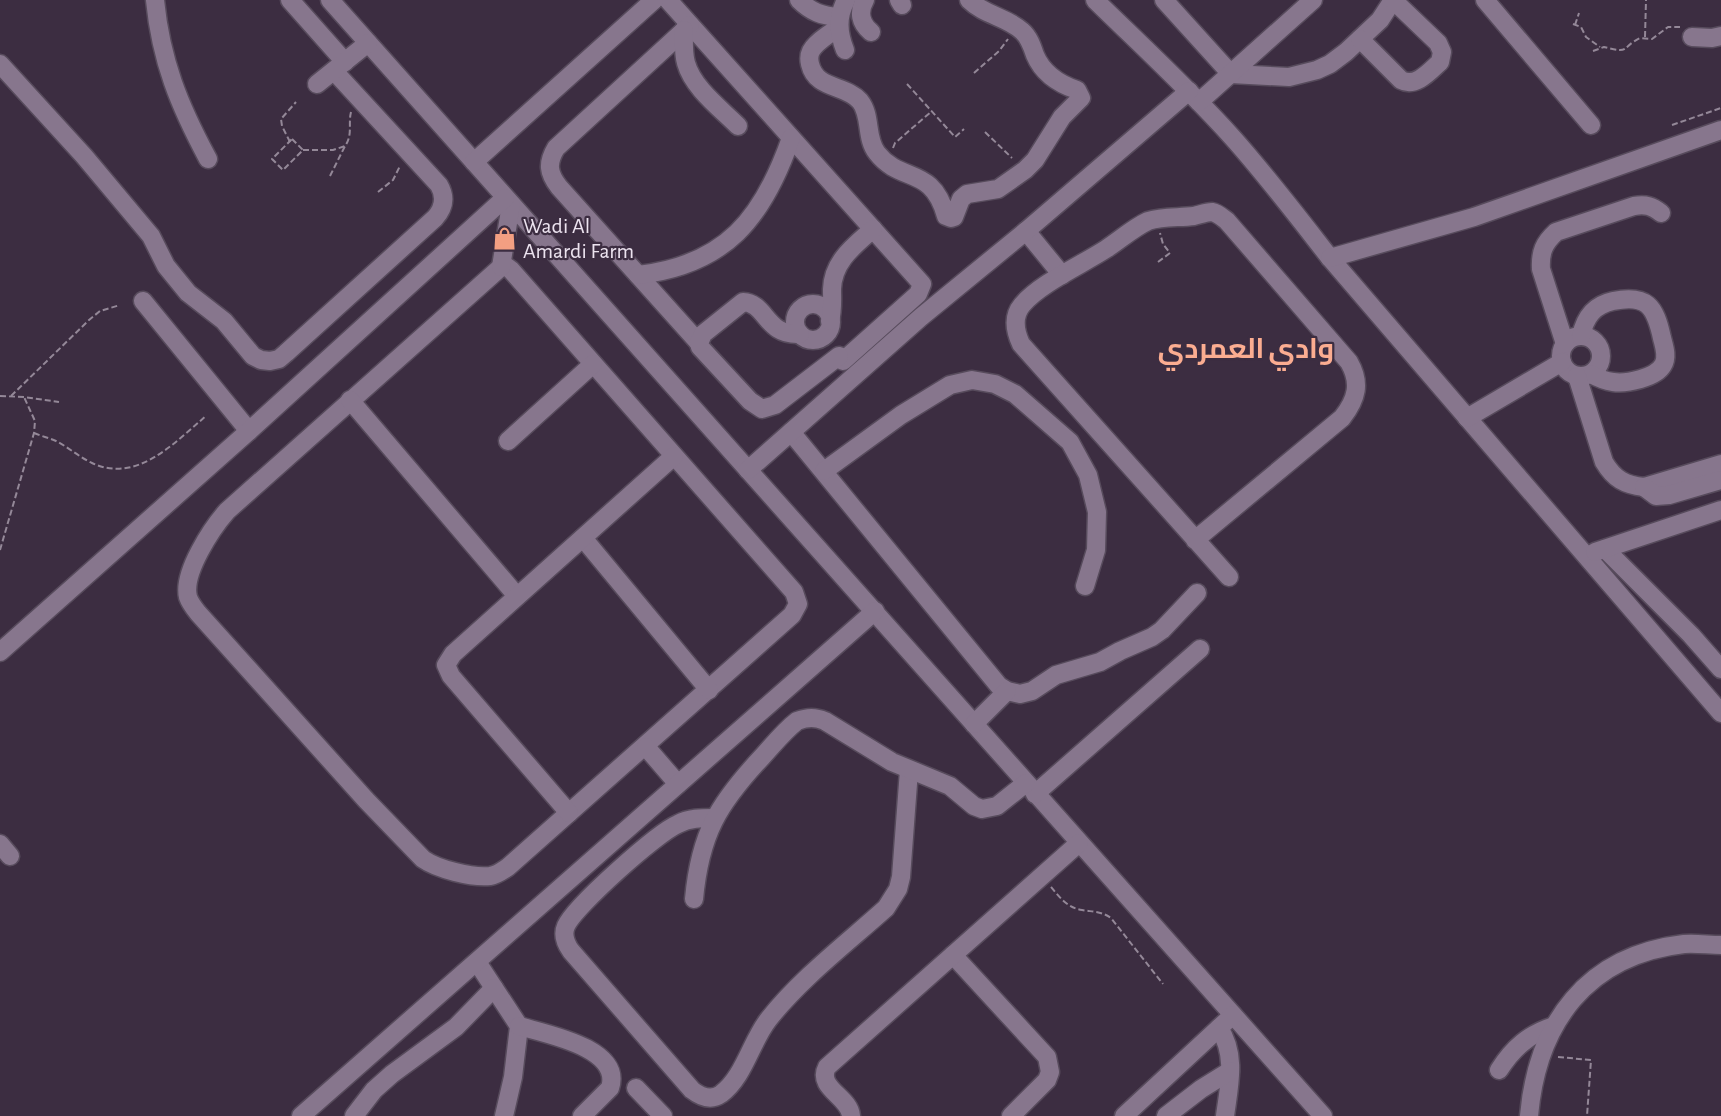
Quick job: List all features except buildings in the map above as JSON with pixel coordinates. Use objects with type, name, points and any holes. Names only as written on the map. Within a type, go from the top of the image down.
[{"type":"street","points":[[155,0],[159,41],[168,71],[188,121],[208,159]]},
{"type":"street","points":[[0,64],[84,156],[151,236],[165,266],[176,280],[188,293],[215,312],[253,356],[270,361],[279,359],[286,353],[439,213],[443,202],[442,190],[362,101],[290,0]]},
{"type":"street","points":[[330,0],[1323,1116]]},
{"type":"street","points":[[474,162],[654,0]]},
{"type":"street","points":[[668,0],[687,27],[920,281],[922,288],[918,294],[841,358],[775,405],[762,409],[750,401],[700,347],[699,343],[552,178],[549,168],[551,157],[563,141],[687,27]]},
{"type":"street","points":[[799,0],[809,9],[839,22]]},
{"type":"street","points":[[846,0],[839,22],[811,51],[809,58],[815,76],[860,101],[867,115],[870,138],[877,153],[890,165],[916,176],[932,187],[941,199],[948,218],[954,217],[961,199],[967,194],[998,189],[1025,171],[1035,160],[1062,117],[1080,102],[1081,95],[1077,90],[1053,79],[1044,69],[1028,37],[1021,30],[986,13],[969,0]]},
{"type":"street","points":[[865,0],[860,15],[862,22],[871,32]]},
{"type":"street","points":[[1095,0],[1194,97],[1269,180],[1330,258],[1721,713]]},
{"type":"street","points":[[1164,0],[1231,74],[1275,77],[1303,74],[1330,64],[1380,20],[1393,0],[1438,43],[1442,52],[1440,62],[1417,81],[1406,83],[1360,39]]},
{"type":"street","points":[[747,470],[952,290],[1194,97],[1231,74],[1313,0]]},
{"type":"street","points":[[1485,0],[1591,125]]},
{"type":"street","points":[[839,22],[845,50]]},
{"type":"street","points":[[687,27],[684,54],[690,74],[738,126]]},
{"type":"street","points":[[1692,37],[1721,36]]},
{"type":"street","points":[[317,84],[368,43]]},
{"type":"street","points":[[1330,258],[1474,217],[1721,130]]},
{"type":"street","points":[[638,275],[684,266],[705,257],[742,229],[771,186],[791,138]]},
{"type":"street","points":[[501,267],[508,201]]},
{"type":"street","points":[[0,652],[508,201]]},
{"type":"street","points":[[1569,347],[1596,308],[1605,303],[1633,298],[1647,303],[1659,322],[1665,357],[1663,365],[1658,371],[1624,382],[1612,382],[1568,372],[1569,347],[1541,269],[1540,258],[1548,239],[1556,232],[1644,204],[1654,207],[1661,213]]},
{"type":"street","points":[[1195,540],[1342,418],[1350,408],[1358,384],[1349,362],[1227,221],[1211,212],[1195,216],[1158,218],[1138,227],[1107,249],[1062,275],[1022,305],[1016,317],[1016,331],[1021,344],[1195,540],[1229,577]]},
{"type":"street","points":[[855,375],[841,358],[826,329],[834,274],[840,262],[873,229]]},
{"type":"street","points":[[1026,231],[1062,275]]},
{"type":"street","points":[[501,267],[511,270],[593,364],[797,598],[796,610],[646,747],[499,873],[490,876],[480,875],[433,866],[423,859],[366,800],[192,606],[187,588],[199,552],[216,523],[243,496],[501,267]]},
{"type":"street","points":[[143,301],[249,431]]},
{"type":"street","points":[[699,343],[703,334],[743,302],[753,304],[783,333],[800,334],[810,340],[826,329],[829,316],[821,306],[816,304],[799,311],[795,322],[800,334]]},
{"type":"street","points":[[1467,418],[1569,347],[1592,339],[1602,354],[1599,366],[1584,375]]},
{"type":"street","points":[[507,441],[593,364]]},
{"type":"street","points":[[1584,375],[1604,462],[1620,481],[1631,486],[1644,487],[1721,464]]},
{"type":"street","points":[[824,471],[901,415],[950,384],[972,380],[995,384],[1015,394],[1070,442],[1088,475],[1097,512],[1096,550],[1085,586]]},
{"type":"street","points":[[350,400],[517,596]]},
{"type":"street","points":[[791,432],[999,686],[1007,691],[1020,693],[1032,691],[1056,675],[1100,662],[1152,637],[1171,622],[1197,593]]},
{"type":"street","points":[[569,813],[447,671],[446,665],[448,659],[674,456]]},
{"type":"street","points":[[1644,487],[1656,496],[1669,495],[1721,480]]},
{"type":"street","points":[[1585,556],[1721,510]]},
{"type":"street","points":[[582,538],[709,690]]},
{"type":"street","points":[[1605,549],[1691,635],[1721,669]]},
{"type":"street","points":[[301,1116],[875,611]]},
{"type":"street","points":[[694,899],[698,862],[714,818],[739,781],[797,721],[806,717],[825,721],[873,752],[909,770],[950,786],[974,806],[990,809],[1030,789],[1200,649]]},
{"type":"street","points":[[974,724],[1007,691]]},
{"type":"street","points":[[646,747],[678,784]]},
{"type":"street","points":[[714,818],[688,820],[664,831],[590,898],[567,924],[564,931],[567,945],[613,1000],[692,1090],[699,1096],[707,1098],[723,1093],[732,1082],[754,1041],[781,1004],[893,899],[901,877],[909,770]]},
{"type":"street","points":[[851,1116],[848,1105],[825,1082],[827,1068],[1079,843]]},
{"type":"street","points":[[1530,1116],[1532,1086],[1540,1055],[1554,1026],[1571,1002],[1592,979],[1621,961],[1653,949],[1687,944],[1721,945]]},
{"type":"street","points":[[953,955],[1047,1057],[1050,1072],[1047,1080],[1011,1116]]},
{"type":"street","points":[[477,962],[519,1026],[583,1047],[606,1062],[611,1072],[610,1088],[582,1116]]},
{"type":"street","points":[[354,1116],[374,1090],[456,1027],[494,988]]},
{"type":"street","points":[[1124,1116],[1233,1015]]},
{"type":"street","points":[[504,1116],[513,1077],[519,1026]]},
{"type":"street","points":[[1499,1070],[1512,1052],[1528,1038],[1554,1026]]},
{"type":"street","points":[[1219,1028],[1229,1047],[1230,1071],[1225,1116]]},
{"type":"street","points":[[1167,1116],[1200,1089],[1230,1071]]},
{"type":"street","points":[[636,1088],[663,1116]]},
{"type":"path","points":[[1645,37],[1646,0]]},
{"type":"path","points":[[1579,13],[1574,25],[1581,27],[1586,36],[1600,47],[1625,50],[1636,39],[1656,38],[1662,30],[1674,26],[1687,31],[1692,37]]},
{"type":"path","points":[[974,73],[999,51],[1008,39]]},
{"type":"path","points":[[1593,51],[1600,47]]},
{"type":"path","points":[[907,84],[955,137],[964,129]]},
{"type":"path","points":[[330,176],[350,134],[351,112],[362,101]]},
{"type":"path","points":[[290,142],[281,119],[296,102]]},
{"type":"path","points":[[1672,125],[1721,108]]},
{"type":"path","points":[[895,143],[932,111]]},
{"type":"path","points":[[985,132],[1025,171]]},
{"type":"path","points":[[303,150],[292,139],[272,159],[283,170],[303,150],[333,150],[345,146]]},
{"type":"path","points":[[378,192],[393,180],[402,161],[414,158]]},
{"type":"path","points":[[1158,218],[1161,238],[1170,252],[1158,262]]},
{"type":"path","points":[[11,396],[89,320],[100,311],[120,305]]},
{"type":"path","points":[[0,396],[58,402]]},
{"type":"path","points":[[0,550],[34,433],[35,421],[24,397]]},
{"type":"path","points":[[34,433],[56,442],[91,463],[106,468],[123,469],[141,465],[155,458],[206,417]]},
{"type":"path","points":[[1042,876],[1067,904],[1083,911],[1098,912],[1111,918],[1163,984]]},
{"type":"path","points":[[1540,1055],[1591,1060],[1587,1116]]},
{"type":"place","name":"Wadi Al Amardi Farm","points":[[505,238]]},
{"type":"district","name":"وادي العمردي","points":[[1246,348]]}]
